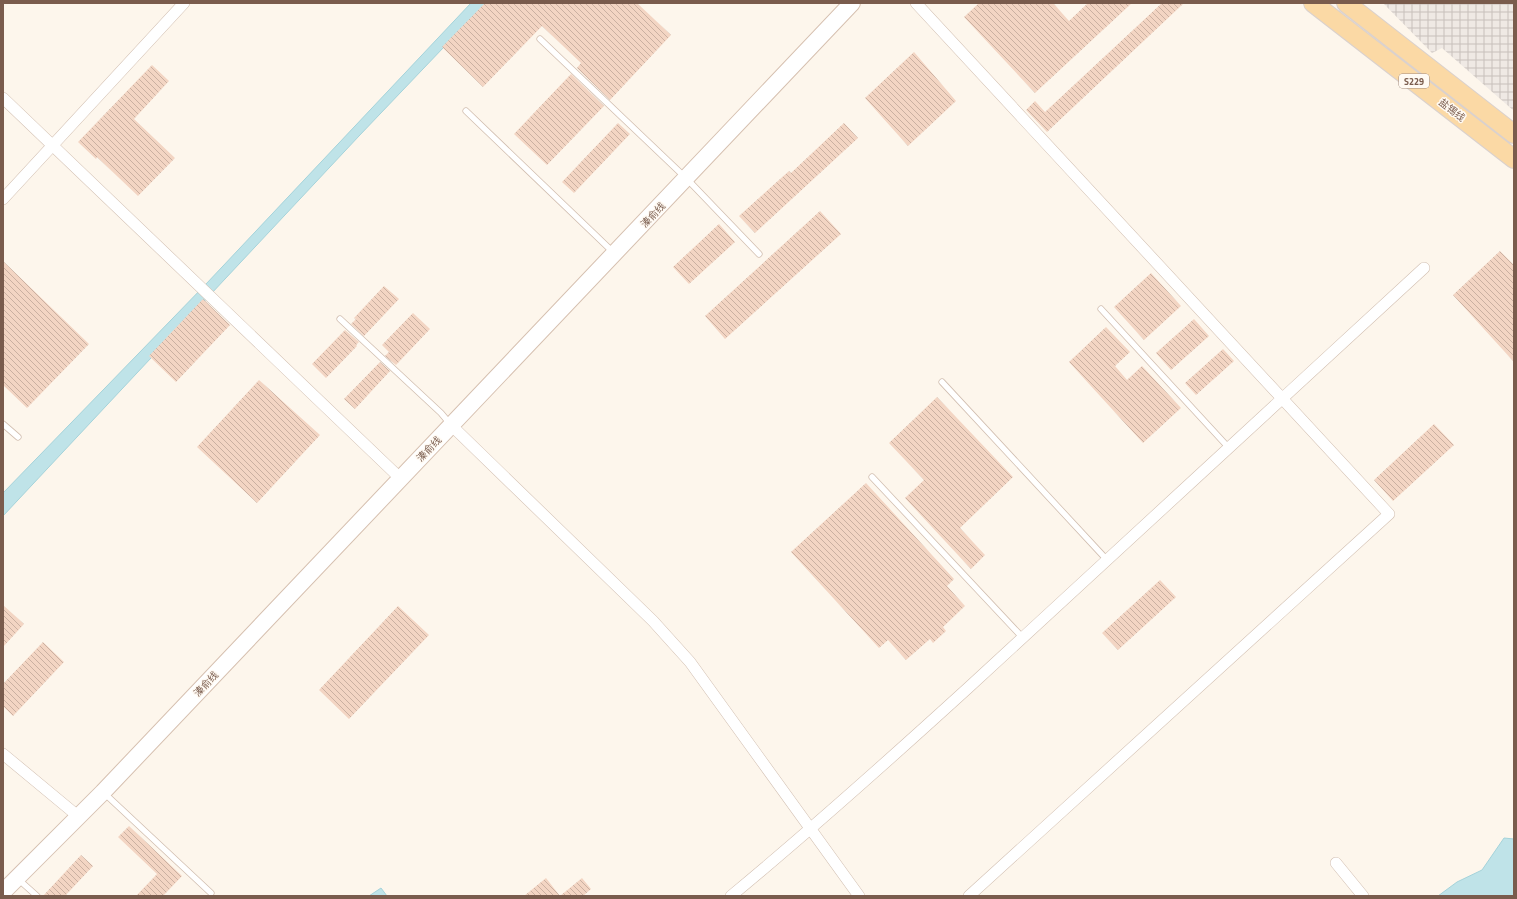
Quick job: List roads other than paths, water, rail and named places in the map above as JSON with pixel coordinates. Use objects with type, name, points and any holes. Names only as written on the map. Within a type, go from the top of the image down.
[{"type":"main road","name":"溱俞线","points":[[3,892],[103,792],[616,254],[852,3]]},
{"type":"main road","name":"盐锡线","points":[[1313,3],[1514,159]]},
{"type":"main road","name":"盐锡线","points":[[1346,3],[1514,134]]},
{"type":"street","points":[[3,199],[184,3]]},
{"type":"street","points":[[916,3],[1389,514],[969,896]]},
{"type":"street","points":[[3,98],[211,299],[401,479]]},
{"type":"street","points":[[732,896],[811,830],[1108,561],[1228,448],[1424,268]]},
{"type":"street","points":[[452,426],[653,621],[690,662],[858,896]]},
{"type":"street","points":[[3,754],[79,817]]},
{"type":"street","points":[[1336,863],[1363,896]]},
{"type":"lane","points":[[540,39],[687,179],[759,254]]},
{"type":"lane","points":[[466,110],[616,254]]},
{"type":"lane","points":[[1101,309],[1228,448]]},
{"type":"lane","points":[[340,319],[441,413],[452,426]]},
{"type":"lane","points":[[942,382],[1108,561]]},
{"type":"lane","points":[[3,424],[18,437]]},
{"type":"lane","points":[[872,477],[1023,638]]},
{"type":"lane","points":[[103,792],[212,893]]},
{"type":"lane","points":[[17,878],[37,896]]},
{"type":"water","points":[[471,3],[486,3],[359,136],[3,516],[3,493],[206,284]]},
{"type":"water","points":[[1504,838],[1514,839],[1514,896],[1438,896],[1457,882],[1482,870]]},
{"type":"water","points":[[381,888],[387,896],[369,896]]}]
